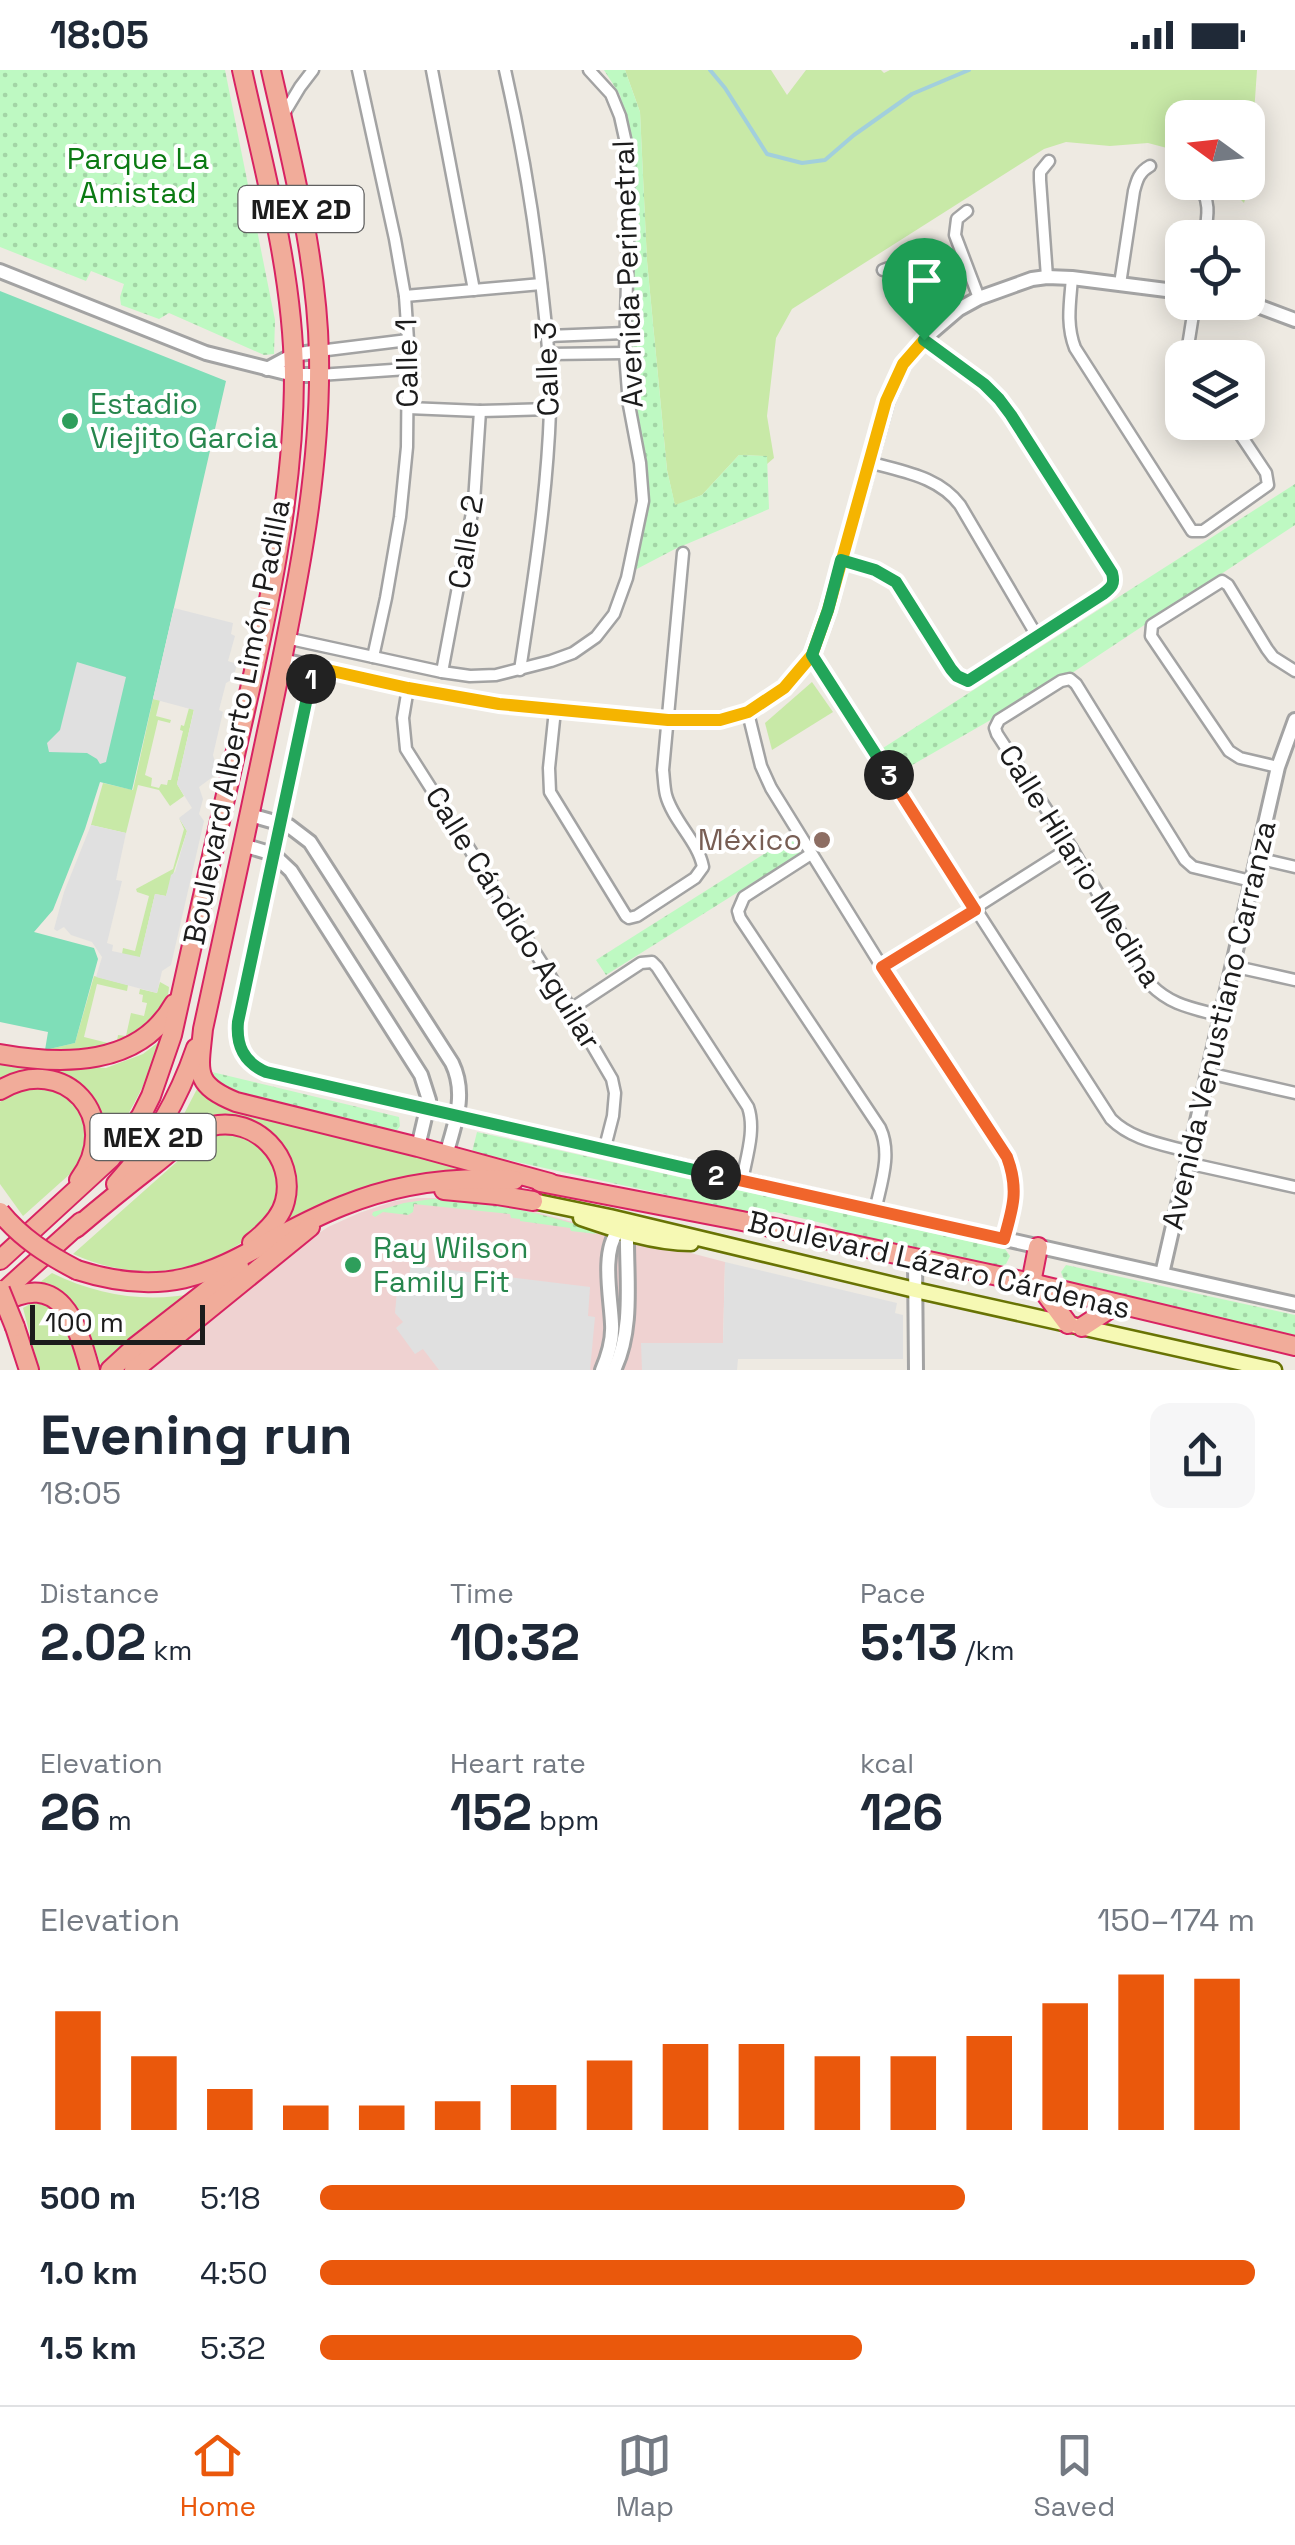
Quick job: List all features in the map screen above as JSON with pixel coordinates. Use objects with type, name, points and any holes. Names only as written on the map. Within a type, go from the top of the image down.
[{"type":"highway","name":"Boulevard Alberto Limón Padilla","points":[[38,1225],[111,1158],[141,1116],[162,1068],[269,600],[290,459],[294,375],[277,228],[242,70]]},
{"type":"highway","name":"Boulevard Alberto Limón Padilla","points":[[203,1029],[299,577],[310,500],[319,375],[316,309],[304,226],[271,70]]},
{"type":"highway","name":"MEX 2D","points":[[0,1054],[56,1061],[122,1050],[141,1042],[156,1029],[182,991]]},
{"type":"highway","name":"MEX 2D","points":[[20,1370],[15,1327],[0,1292],[76,1228],[122,1178],[156,1132],[176,1096],[203,1029]]},
{"type":"highway","points":[[203,1029],[202,1079],[223,1097],[550,1184]]},
{"type":"highway","points":[[0,1090],[24,1079],[54,1081],[72,1090],[92,1114],[96,1142],[88,1169],[2,1259]]},
{"type":"highway","points":[[0,1212],[34,1244],[77,1270],[119,1281],[169,1283],[211,1272],[265,1232],[285,1200],[286,1172],[276,1149],[251,1130],[224,1124],[207,1128],[76,1228]]},
{"type":"highway","name":"Boulevard Lázaro Cárdenas","points":[[211,1272],[326,1213],[377,1193],[460,1179],[550,1184],[1035,1284],[1295,1346]]},
{"type":"highway","points":[[394,1190],[462,1191],[533,1201]]},
{"type":"highway","points":[[134,1370],[326,1213]]},
{"type":"highway","points":[[110,1370],[280,1236]]},
{"type":"highway","points":[[1038,1247],[1035,1284],[1075,1326],[1116,1304]]},
{"type":"highway","points":[[0,1304],[25,1292],[38,1292],[59,1302],[76,1324],[90,1370]]},
{"type":"highway","points":[[15,1327],[29,1370]]},
{"type":"main road","points":[[533,1201],[618,1235],[676,1243],[716,1243]]},
{"type":"main road","name":"Boulevard Lázaro Cárdenas","points":[[533,1201],[1274,1370]]},
{"type":"street","points":[[282,118],[313,70]]},
{"type":"street","name":"Calle 1","points":[[358,70],[396,239],[406,296],[408,340],[407,448],[400,517],[373,657]]},
{"type":"street","points":[[432,70],[474,290]]},
{"type":"street","name":"Calle 3","points":[[505,70],[536,229],[550,354],[544,508],[520,670]]},
{"type":"street","name":"Avenida Perimetral","points":[[286,638],[442,672],[496,675],[573,653],[596,636],[614,614],[627,578],[642,501],[625,333],[630,209],[626,143],[620,116],[611,94],[589,70]]},
{"type":"street","points":[[1047,277],[1040,172],[1049,161]]},
{"type":"street","points":[[1120,284],[1134,191],[1143,170],[1150,166]]},
{"type":"street","points":[[967,211],[957,220],[955,234],[979,298]]},
{"type":"street","points":[[883,270],[902,266],[944,321]]},
{"type":"street","points":[[0,271],[147,331],[267,369],[319,375],[407,368]]},
{"type":"street","points":[[1072,278],[1068,316],[1075,348],[1192,531],[1203,531],[1268,486],[1266,474],[1244,440]]},
{"type":"street","points":[[282,660],[499,704],[668,720],[720,720],[748,712],[784,688],[812,655],[886,401],[903,364],[924,340],[979,298],[1032,279],[1072,278],[1165,290]]},
{"type":"street","points":[[406,296],[542,284]]},
{"type":"street","points":[[1265,309],[1295,320]]},
{"type":"street","points":[[548,336],[625,333]]},
{"type":"street","points":[[267,369],[293,356],[408,340]]},
{"type":"street","points":[[841,560],[875,570],[896,582],[957,676],[968,681],[1112,587],[1112,573],[1011,415],[984,384],[924,340]]},
{"type":"street","points":[[550,354],[626,353]]},
{"type":"street","points":[[408,408],[550,409]]},
{"type":"street","name":"Calle 2","points":[[442,672],[474,502],[480,410]]},
{"type":"street","points":[[869,462],[939,484],[950,492],[1037,636]]},
{"type":"street","points":[[555,710],[550,792],[629,918],[637,916],[695,878],[703,867],[664,792],[683,553]]},
{"type":"street","points":[[1278,767],[1240,758],[1229,750],[1151,636],[1152,625],[1218,582],[1228,585],[1268,650],[1295,670]]},
{"type":"street","points":[[812,655],[1111,1119],[1128,1133],[1188,1158],[1295,1187]]},
{"type":"street","points":[[314,667],[238,1022],[237,1035],[250,1063],[266,1072],[456,1117],[1295,1304]]},
{"type":"street","name":"Calle Hilario Medina","points":[[1221,1016],[1164,998],[1151,985],[1071,847],[996,734],[998,720],[1061,681],[1070,680],[1184,860],[1193,867],[1251,881]]},
{"type":"street","name":"Calle Cándido Aguilar","points":[[408,688],[403,718],[406,749],[612,1079],[613,1116],[604,1151]]},
{"type":"street","points":[[748,712],[765,777],[882,967],[1007,1157],[1015,1194],[1004,1239]]},
{"type":"street","name":"Avenida Venustiano Carranza","points":[[1162,1274],[1278,767],[1289,752],[1295,720]]},
{"type":"street","points":[[250,815],[298,831],[310,842],[452,1063],[461,1096],[446,1154]]},
{"type":"street","points":[[243,845],[274,854],[298,880],[421,1075],[429,1100],[418,1147]]},
{"type":"street","points":[[882,967],[1071,847]]},
{"type":"street","points":[[811,854],[744,897],[738,911],[880,1128],[886,1151],[876,1211]]},
{"type":"street","points":[[1257,858],[1295,867]]},
{"type":"street","points":[[571,1009],[641,963],[652,962],[748,1107],[751,1130],[742,1181]]},
{"type":"street","points":[[1232,966],[1295,980]]},
{"type":"street","points":[[1208,1073],[1295,1092]]},
{"type":"street","points":[[602,1370],[617,1342],[609,1306],[608,1261],[618,1235],[627,1241],[617,1342],[614,1370]]},
{"type":"street","points":[[915,1259],[916,1370]]},
{"type":"shaded area","points":[[174,608],[233,623],[231,634],[235,636],[228,661],[237,664],[233,679],[226,683],[219,710],[223,712],[213,755],[218,773],[199,787],[203,799],[199,814],[204,821],[171,965],[162,971],[157,993],[96,977],[102,957],[92,942],[71,935],[64,927],[54,929],[91,825],[126,833],[116,880],[122,881],[107,943],[113,945],[112,951],[140,957],[155,894],[166,896],[175,872],[187,831],[179,818],[192,808],[177,784],[194,710],[153,699]]},
{"type":"shaded area","points":[[77,662],[126,677],[106,762],[100,764],[87,753],[49,752],[47,743],[60,730]]},
{"type":"shaded area","points":[[418,1198],[508,1205],[725,1262],[723,1343],[642,1343],[642,1370],[139,1370],[328,1227],[395,1201]]},
{"type":"shaded area","points":[[725,1262],[897,1303],[895,1313],[903,1315],[903,1359],[738,1359],[737,1370],[642,1370],[641,1343],[723,1343]]},
{"type":"shaded area","points":[[411,1265],[590,1287],[588,1316],[595,1317],[590,1370],[439,1370],[423,1349],[415,1354],[396,1328],[403,1322],[395,1313],[397,1291],[406,1291]]},
{"type":"green space","name":"Parque La Amistad","points":[[0,70],[225,70],[275,320],[274,354],[264,355],[169,313],[159,319],[121,305],[124,284],[91,271],[86,281],[0,247]]},
{"type":"green space","points":[[604,70],[625,70],[640,112],[647,261],[667,470],[675,505],[702,495],[739,455],[767,456],[769,509],[633,571],[648,473],[627,352],[634,151],[620,95]]},
{"type":"green space","points":[[625,70],[771,70],[787,95],[806,70],[1257,70],[1255,100],[1165,100],[1165,148],[1148,143],[1110,146],[1066,142],[1044,149],[792,309],[776,338],[767,416],[774,458],[767,464],[766,456],[739,455],[702,495],[675,506],[667,470],[647,261],[640,112]]},
{"type":"green space","points":[[0,291],[226,381],[132,790],[100,782],[53,910],[34,932],[94,948],[98,959],[75,1043],[45,1050],[48,1032],[0,1022]]},
{"type":"green space","points":[[1295,484],[1295,525],[1069,675],[900,772],[883,748]]},
{"type":"green space","points":[[812,682],[833,712],[772,750],[765,723]]},
{"type":"green space","points":[[153,699],[160,700],[156,716],[171,720],[158,720],[145,775],[152,778],[151,786],[159,788],[171,780],[183,731],[181,725],[184,726],[189,708],[194,709],[177,784],[184,796],[170,806],[159,790],[138,785],[126,833],[91,825],[103,783],[133,790]]},
{"type":"green space","points":[[179,818],[187,831],[166,896],[155,894],[140,958],[122,954],[123,948],[135,951],[149,896],[136,889],[173,869],[184,829]]},
{"type":"green space","points":[[791,837],[800,853],[606,975],[596,960]]},
{"type":"green space","points":[[94,976],[128,985],[127,991],[97,984],[84,1037],[112,1044],[81,1052],[45,1050],[75,1043]]},
{"type":"green space","points":[[160,982],[169,987],[165,1004],[154,1019],[139,1031],[112,1044],[118,1035],[126,1036],[131,1013],[144,1016],[147,1003],[142,1002],[140,989],[157,993]]},
{"type":"green space","points":[[160,1041],[135,1102],[99,1159],[103,1123],[95,1105],[30,1073],[0,1082],[0,1063],[106,1068],[143,1054]]},
{"type":"green space","points":[[212,1072],[399,1117],[400,1126],[395,1133],[250,1100],[215,1081]]},
{"type":"green space","points":[[43,1086],[64,1093],[82,1110],[88,1133],[80,1165],[23,1216],[0,1184],[0,1102],[15,1092]]},
{"type":"green space","points":[[198,1087],[219,1103],[483,1173],[429,1175],[380,1184],[284,1223],[295,1195],[293,1169],[280,1146],[259,1126],[170,1141]]},
{"type":"green space","points":[[229,1131],[248,1137],[263,1148],[278,1183],[276,1203],[249,1237],[206,1260],[162,1271],[116,1268],[73,1254],[198,1143]]},
{"type":"green space","points":[[477,1132],[1005,1249],[1010,1256],[1006,1264],[994,1268],[852,1238],[826,1224],[775,1212],[749,1213],[472,1152]]},
{"type":"green space","points":[[432,1199],[510,1207],[586,1227],[597,1234],[520,1221],[510,1214],[414,1204],[408,1215],[372,1215],[404,1203]]},
{"type":"green space","points":[[1066,1265],[1295,1315],[1295,1336],[1137,1303],[1064,1280],[1061,1272]]},
{"type":"green space","points":[[52,1273],[87,1287],[123,1295],[198,1293],[102,1368],[75,1305],[54,1288],[39,1283]]},
{"type":"green space","points":[[32,1303],[44,1305],[61,1317],[82,1370],[39,1370],[23,1308]]},
{"type":"waterway","points":[[710,70],[767,154],[802,163],[825,160],[912,94],[969,70]]},
{"type":"place","name":"Estadio Viejito Garcia","points":[[70,421]]},
{"type":"place","name":"México","points":[[822,840]]},
{"type":"place","name":"Ray Wilson Family Fit","points":[[353,1265]]},
{"type":"route","points":[[924,340],[903,364],[886,401],[812,655],[784,688],[748,712],[720,720],[668,720],[499,704],[314,667],[238,1022],[239,1046],[250,1063],[266,1072],[456,1117],[1004,1239],[1015,1194],[1007,1157],[882,967],[975,910],[812,655],[841,560],[875,570],[896,582],[951,669],[968,681],[1103,594],[1114,580],[999,399],[924,340]]}]
